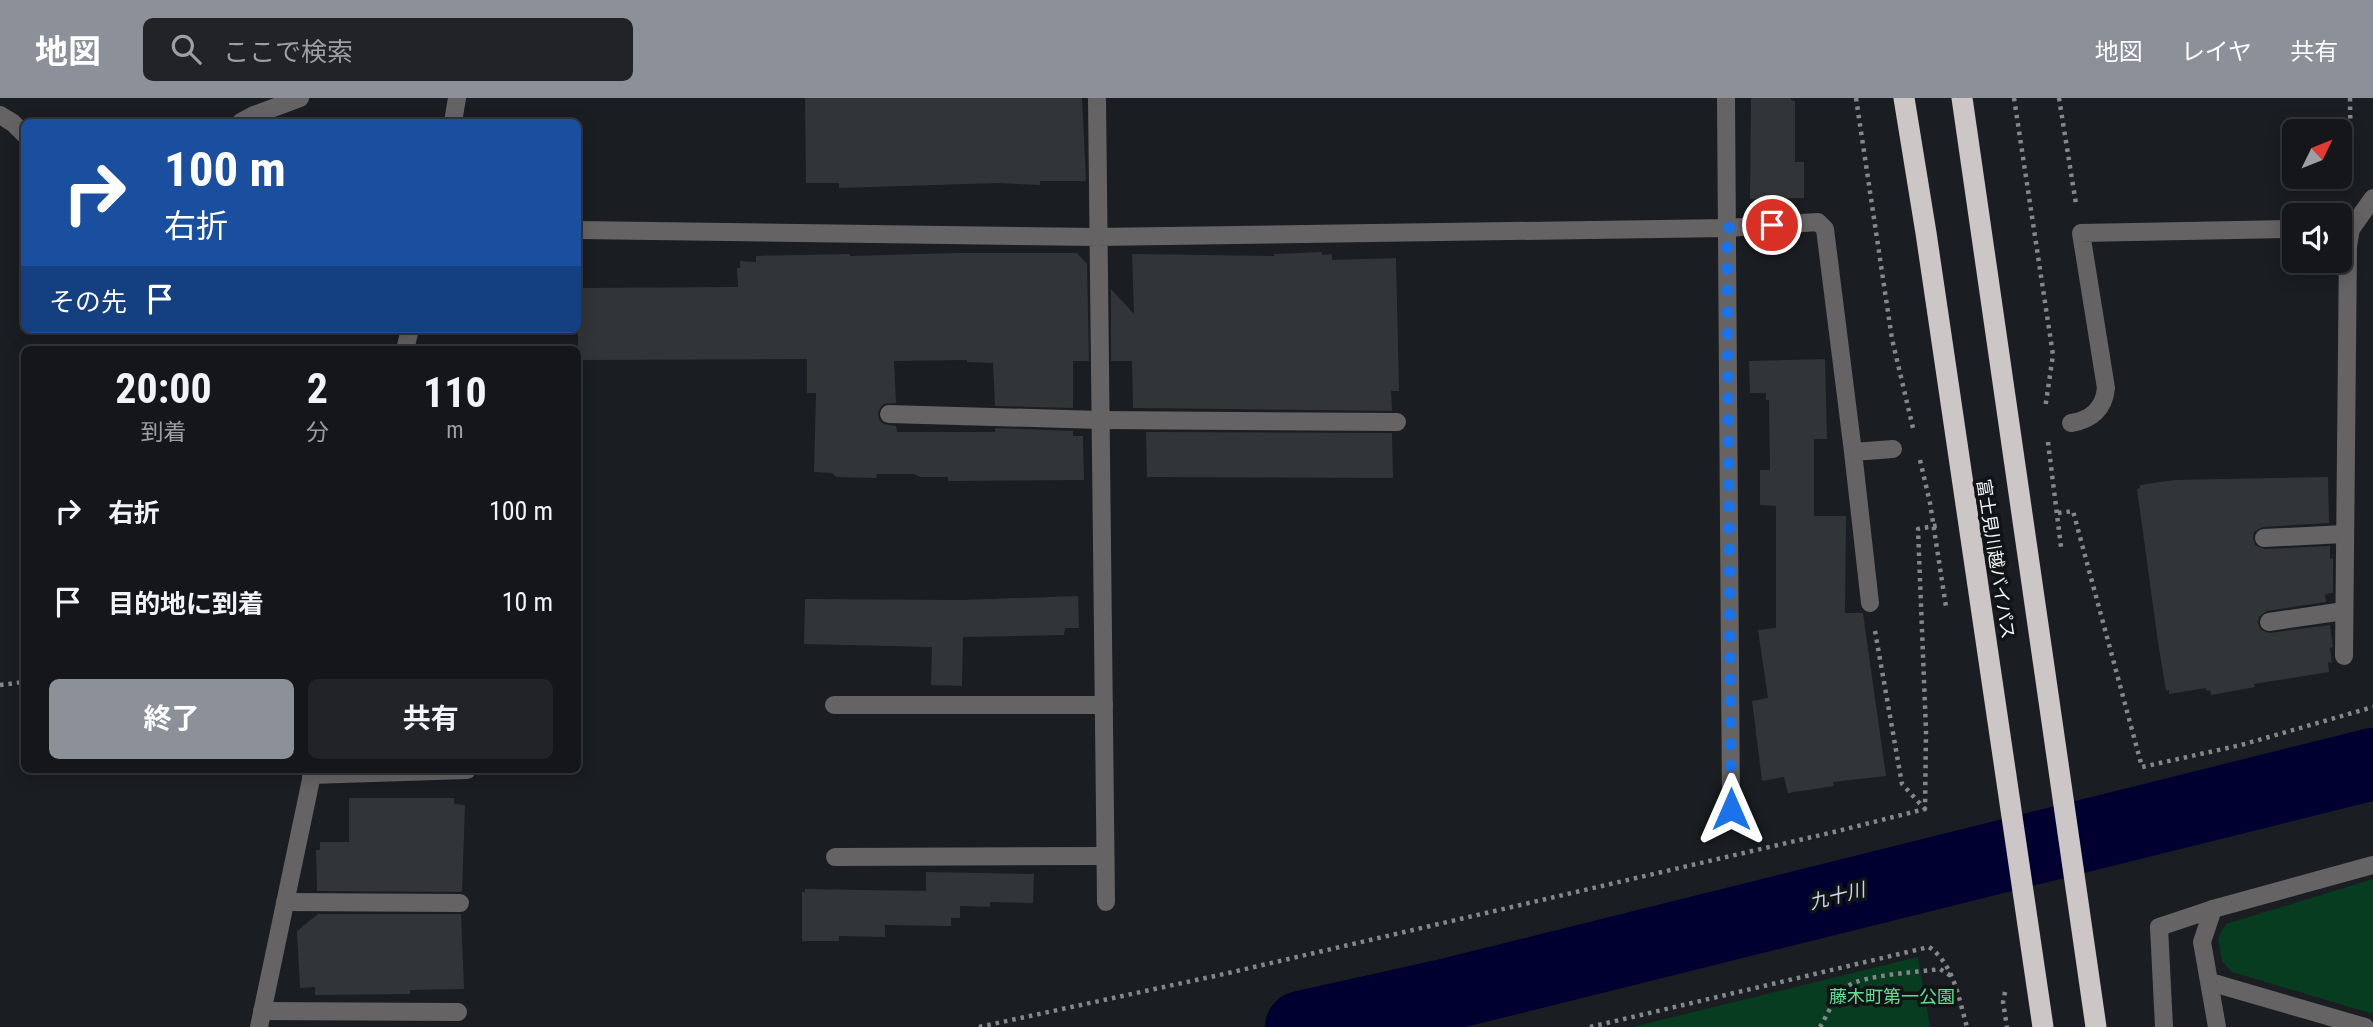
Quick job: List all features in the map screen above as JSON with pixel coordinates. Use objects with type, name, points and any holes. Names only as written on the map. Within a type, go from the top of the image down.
[{"type":"highway","name":"富士見川越バイパス","points":[[1904,98],[2043,1027]]},
{"type":"highway","name":"富士見川越バイパス","points":[[1962,98],[2096,1027]]},
{"type":"street","points":[[247,119],[300,98]]},
{"type":"street","points":[[454,119],[457,98]]},
{"type":"street","points":[[1097,98],[1105,902]]},
{"type":"street","points":[[1726,98],[1731,809]]},
{"type":"street","points":[[0,116],[13,123],[21,132]]},
{"type":"street","points":[[2352,221],[2373,198]]},
{"type":"street","points":[[581,230],[1097,237],[1727,228],[1818,222],[1825,229],[1870,603]]},
{"type":"street","points":[[2071,423],[2081,422],[2096,412],[2105,399],[2106,388],[2081,233],[2282,229]]},
{"type":"street","points":[[2344,656],[2348,273]]},
{"type":"street","points":[[889,414],[1101,420],[1397,422]]},
{"type":"street","points":[[1853,452],[1893,449]]},
{"type":"street","points":[[2264,538],[2344,534]]},
{"type":"street","points":[[2269,622],[2344,611]]},
{"type":"street","points":[[834,705],[1104,705]]},
{"type":"street","points":[[312,773],[260,1019],[458,1012]]},
{"type":"street","points":[[835,857],[1105,856]]},
{"type":"street","points":[[2164,1027],[2160,927],[2213,909],[2373,864]]},
{"type":"street","points":[[285,902],[460,903]]},
{"type":"street","points":[[2213,909],[2202,942],[2217,1027]]},
{"type":"street","points":[[2210,982],[2365,1027]]},
{"type":"path","points":[[1856,98],[1892,339],[1916,440]]},
{"type":"path","points":[[2059,98],[2081,233]]},
{"type":"path","points":[[2346,203],[2350,98]]},
{"type":"path","points":[[1919,453],[1936,545]]},
{"type":"path","points":[[2058,513],[2073,511],[2142,767],[2241,745],[2373,707]]},
{"type":"path","points":[[1925,809],[1926,718],[1918,529],[1967,522]]},
{"type":"path","points":[[1870,603],[1902,785],[1925,809]]},
{"type":"path","points":[[0,685],[21,682]]},
{"type":"path","points":[[979,1027],[1224,974],[1925,809]]},
{"type":"path","points":[[1590,1027],[1929,947],[1937,952],[1952,977],[1967,1027]]},
{"type":"path","points":[[1820,1027],[1840,994],[1850,985],[1869,979],[1940,969],[1952,977]]},
{"type":"green space","points":[[2373,879],[2373,1014],[2232,972],[2222,961],[2218,938],[2226,924]]},
{"type":"green space","name":"藤木町第一公園","points":[[1918,957],[1930,1027],[1632,1027]]},
{"type":"building","points":[[805,98],[1082,98],[1086,181],[1040,181],[1040,185],[997,183],[839,188],[839,183],[806,183]]},
{"type":"building","points":[[1751,98],[1791,98],[1795,101],[1795,162],[1804,162],[1804,198],[1750,199]]},
{"type":"building","points":[[1322,252],[1322,255],[1332,254],[1332,260],[1396,258],[1399,391],[1391,391],[1392,411],[1133,408],[1132,361],[1111,361],[1111,289],[1134,314],[1132,254],[1274,256]]},
{"type":"building","points":[[1077,253],[1087,264],[1089,361],[1073,361],[1073,408],[995,406],[993,363],[967,360],[894,361],[896,403],[884,404],[878,413],[879,420],[884,424],[896,426],[897,432],[995,432],[995,428],[1073,431],[1073,436],[1083,436],[1084,480],[948,481],[948,477],[920,477],[914,474],[877,474],[876,478],[836,477],[832,473],[814,472],[816,393],[807,393],[807,359],[581,360],[578,333],[581,333],[581,288],[738,287],[737,268],[740,268],[740,261],[756,262],[756,256]]},
{"type":"building","points":[[1825,359],[1827,439],[1814,439],[1814,516],[1846,516],[1845,613],[1863,613],[1886,776],[1833,782],[1834,786],[1788,793],[1784,777],[1762,781],[1752,701],[1768,698],[1758,630],[1776,628],[1776,506],[1760,505],[1760,470],[1770,470],[1769,400],[1766,400],[1766,393],[1750,393],[1749,361]]},
{"type":"building","points":[[1146,432],[1392,433],[1393,478],[1147,477]]},
{"type":"building","points":[[2328,477],[2329,523],[2263,527],[2254,532],[2253,538],[2255,545],[2264,549],[2330,546],[2330,559],[2333,558],[2333,593],[2325,594],[2326,602],[2267,611],[2259,617],[2258,623],[2261,630],[2270,633],[2330,625],[2333,647],[2330,648],[2332,663],[2328,662],[2329,672],[2254,684],[2255,687],[2211,695],[2206,688],[2169,694],[2169,690],[2166,691],[2158,642],[2137,489],[2140,485],[2174,480]]},
{"type":"building","points":[[1078,596],[1079,628],[1065,628],[1064,635],[963,637],[962,686],[931,685],[932,647],[804,644],[805,599],[962,600]]},
{"type":"building","points":[[349,798],[454,798],[454,804],[465,805],[462,892],[317,891],[316,850],[320,850],[320,842],[349,842]]},
{"type":"building","points":[[926,872],[1034,874],[1033,903],[990,902],[990,907],[960,906],[960,918],[951,918],[951,926],[885,925],[885,937],[839,936],[839,941],[802,941],[802,892],[805,892],[805,889],[926,891]]},
{"type":"building","points":[[318,914],[461,914],[464,989],[410,990],[410,994],[315,995],[315,987],[300,988],[297,931]]},
{"type":"waterway","name":"九十川","points":[[1301,1027],[1445,995],[2373,764]]},
{"type":"route","points":[[1731,809],[1727,228],[1772,225]]}]
